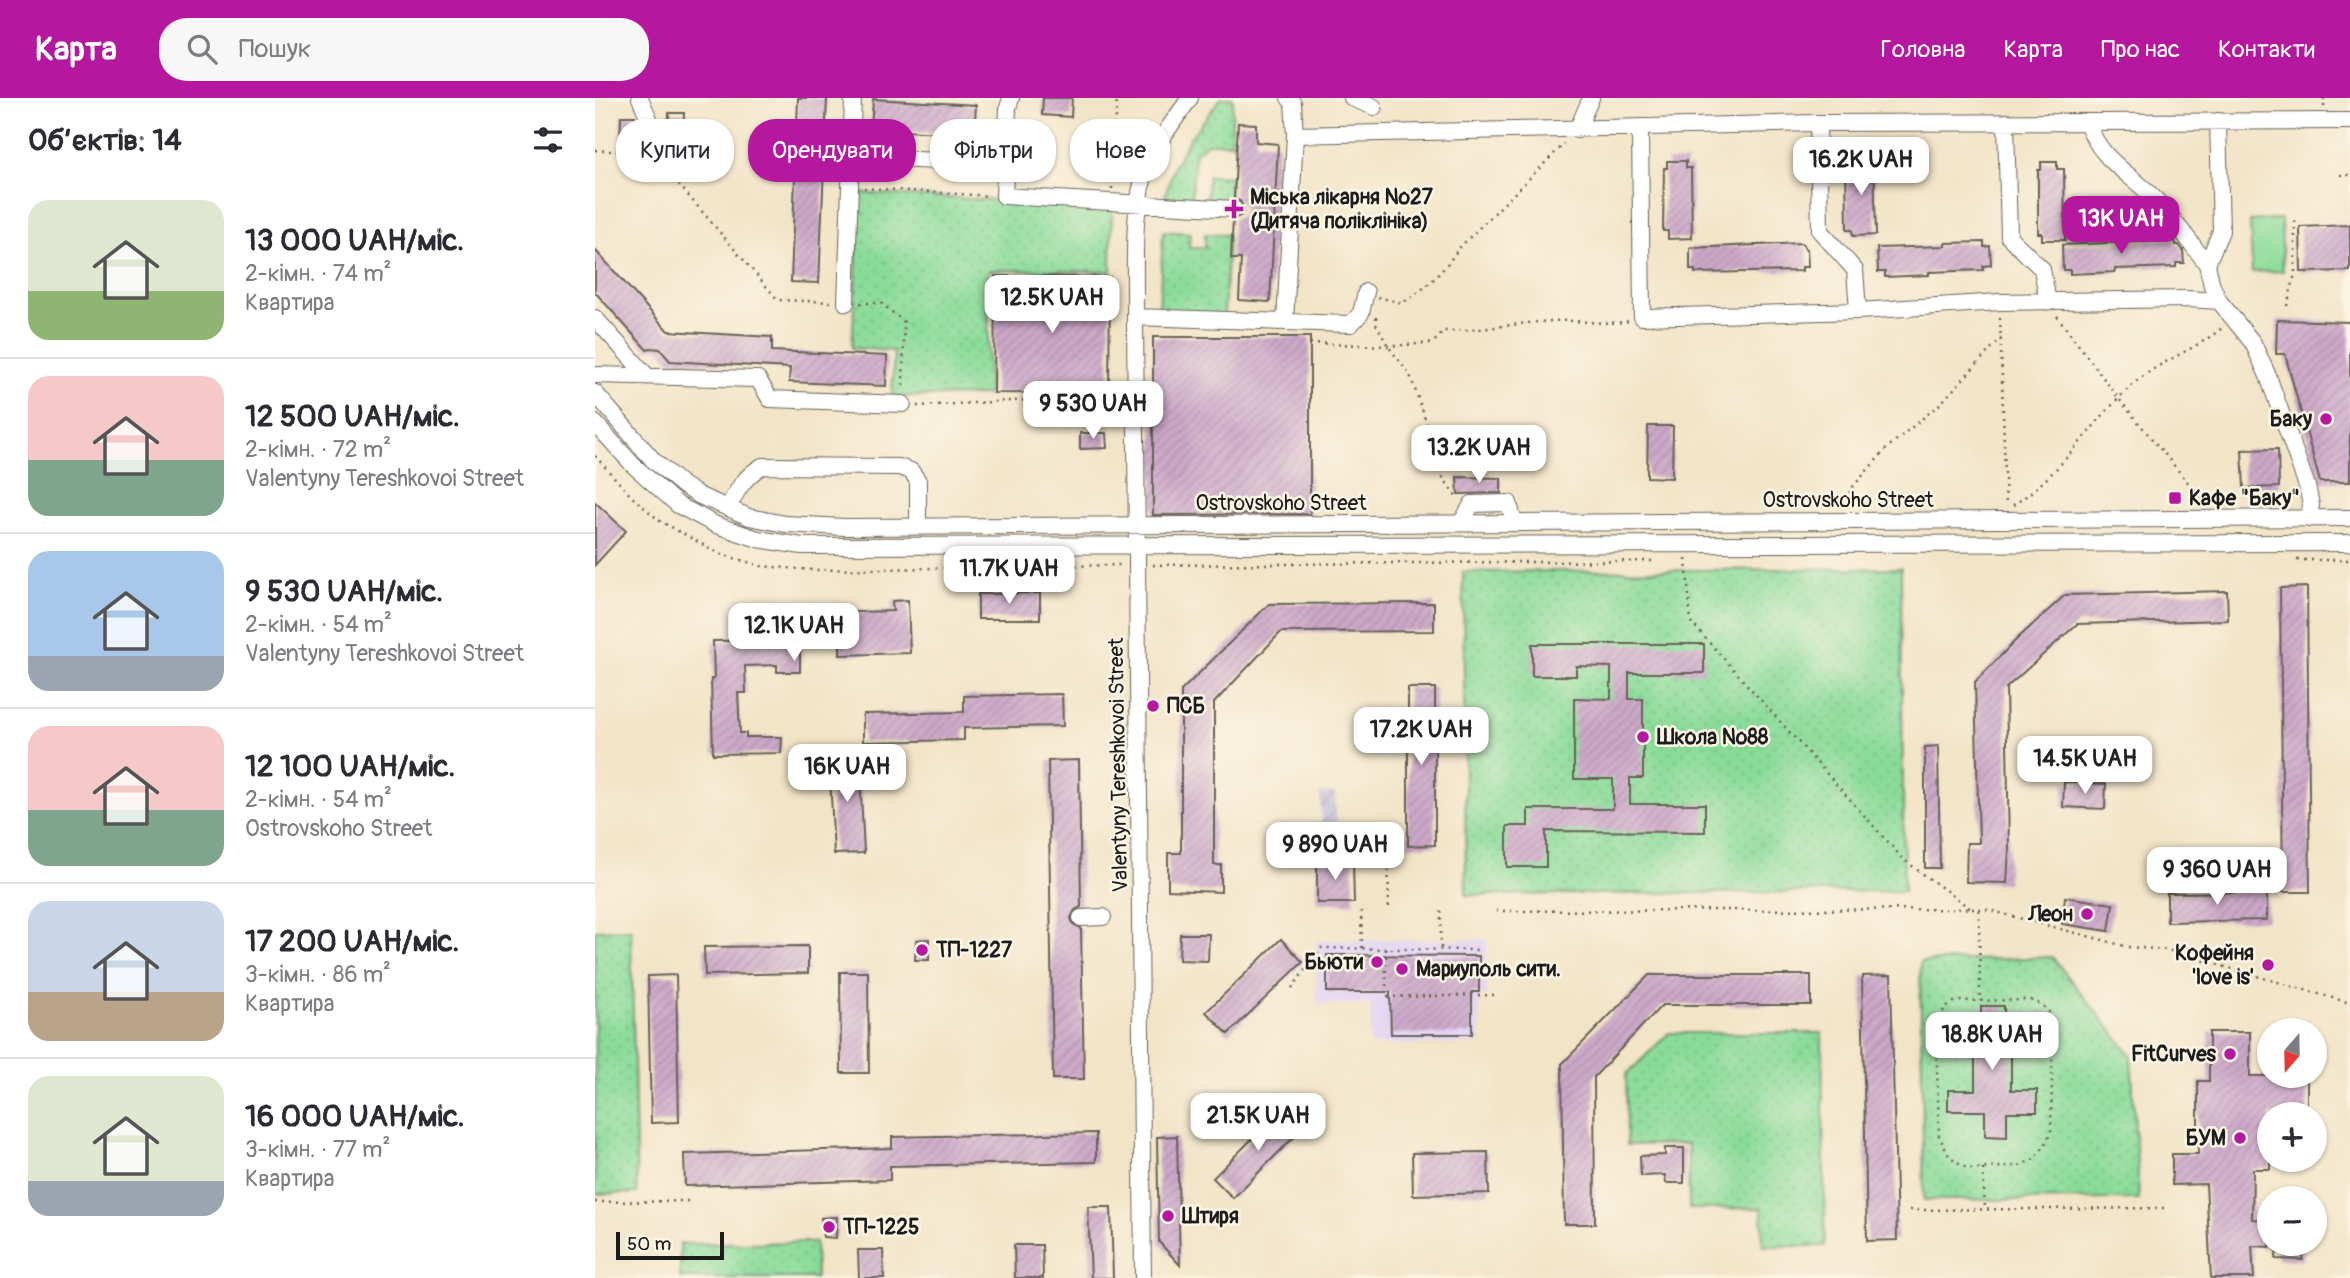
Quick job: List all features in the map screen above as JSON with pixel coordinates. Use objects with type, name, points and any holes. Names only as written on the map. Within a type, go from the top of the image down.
[{"type":"street","points":[[640,98],[649,119]]},
{"type":"street","points":[[852,119],[853,98]]},
{"type":"street","points":[[1007,119],[1011,98]]},
{"type":"street","name":"Valentyny Tereshkovoi Street","points":[[1143,1278],[1135,317],[1137,204],[1150,160],[1190,98]]},
{"type":"street","points":[[1285,322],[1295,135],[1293,103],[1289,98]]},
{"type":"street","points":[[1352,98],[1374,107]]},
{"type":"street","points":[[1577,130],[1591,98]]},
{"type":"street","points":[[2087,121],[2091,133],[2111,163],[2156,200],[2207,264],[2219,301],[2253,343],[2268,376],[2307,486],[2311,505],[2309,519]]},
{"type":"street","points":[[2207,264],[2221,231],[2218,121]]},
{"type":"street","points":[[1295,135],[1818,123],[2350,121]]},
{"type":"street","points":[[2006,122],[2009,237],[2042,269],[2048,302]]},
{"type":"street","points":[[1818,123],[1820,231],[1855,270],[1858,311]]},
{"type":"street","points":[[1640,127],[1641,317],[1858,311],[2000,302],[2187,299],[2219,301]]},
{"type":"street","points":[[846,303],[851,182]]},
{"type":"street","points":[[1004,182],[1004,196],[1234,209]]},
{"type":"street","points":[[1135,317],[1351,324],[1372,294]]},
{"type":"street","points":[[595,318],[647,376]]},
{"type":"street","points":[[595,375],[758,379],[770,399],[903,404]]},
{"type":"street","name":"Ostrovskoho Street","points":[[595,393],[662,468],[699,496],[750,516],[785,524],[845,527],[2350,518]]},
{"type":"street","name":"Ostrovskoho Street","points":[[595,423],[633,465],[678,505],[716,525],[758,540],[802,546],[2350,543]]},
{"type":"street","points":[[728,508],[737,488],[762,466],[899,467],[911,471],[918,481],[918,526]]},
{"type":"street","points":[[2262,519],[2262,543]]},
{"type":"street","points":[[1081,918],[1103,917]]},
{"type":"path","points":[[1111,202],[1117,98]]},
{"type":"path","points":[[1372,294],[1402,303],[1420,292],[1446,268],[1458,248],[1577,130]]},
{"type":"path","points":[[595,150],[652,153],[778,300],[881,303],[904,322],[903,404],[925,406],[1030,400],[1062,394],[1105,394]]},
{"type":"path","points":[[2340,175],[2350,175]]},
{"type":"path","points":[[851,188],[1004,196]]},
{"type":"path","points":[[2287,306],[2294,274],[2295,218]]},
{"type":"path","points":[[2000,302],[2006,510],[2055,472],[2132,385],[2162,363],[2205,342],[2234,318]]},
{"type":"path","points":[[2048,302],[2119,399],[2218,519]]},
{"type":"path","points":[[1377,310],[1376,324],[1388,346],[1410,375],[1442,476],[1459,500],[1460,523]]},
{"type":"path","points":[[1310,343],[1388,346],[1433,343],[1444,331],[1473,331],[1555,321],[1622,322],[1641,317]]},
{"type":"path","points":[[1848,521],[1850,490],[1887,448],[1941,403],[2001,338]]},
{"type":"path","points":[[1685,544],[1691,622],[1904,860],[1971,909]]},
{"type":"path","points":[[1388,835],[1389,911]]},
{"type":"path","points":[[1979,909],[1980,1001]]},
{"type":"path","points":[[1496,911],[1979,909],[2130,947],[2167,950],[2350,1003]]},
{"type":"path","points":[[1361,911],[1362,948]]},
{"type":"path","points":[[1441,911],[1441,950]]},
{"type":"path","points":[[1292,988],[1321,948],[1479,950]]},
{"type":"path","points":[[1386,949],[1386,997],[1499,995]]},
{"type":"path","points":[[2031,1000],[2051,1012],[2053,1022],[2051,1132],[2034,1159],[2010,1168],[1983,1169],[1965,1167],[1957,1162],[1949,1156],[1941,1142],[1938,1129],[1938,1023],[1947,1006],[1956,1001],[2031,1000]]},
{"type":"path","points":[[1983,1169],[1985,1209]]},
{"type":"path","points":[[595,1202],[690,1200]]},
{"type":"path","points":[[1910,1210],[2167,1208]]},
{"type":"shaded area","points":[[1320,793],[1335,793],[1337,827],[1322,827]]},
{"type":"shaded area","name":"Мариуполь сити.","points":[[1487,939],[1487,996],[1479,996],[1480,1043],[1370,1045],[1370,1004],[1317,1004],[1316,941]]},
{"type":"green space","points":[[1221,98],[1233,98],[1231,143],[1208,143],[1195,152],[1191,200],[1164,200],[1174,166],[1190,138]]},
{"type":"green space","points":[[1208,176],[1230,177],[1229,207],[1206,206]]},
{"type":"green space","points":[[860,193],[1104,206],[1112,212],[1111,272],[989,270],[988,395],[892,397],[894,351],[852,348]]},
{"type":"green space","points":[[2281,219],[2283,271],[2252,272],[2250,221]]},
{"type":"green space","points":[[1163,231],[1190,233],[1189,248],[1205,248],[1205,234],[1228,235],[1224,316],[1159,313]]},
{"type":"green space","points":[[1901,568],[1904,891],[1466,895],[1463,572]]},
{"type":"green space","points":[[631,929],[637,1193],[595,1194],[595,930]]},
{"type":"green space","points":[[2052,957],[2131,1055],[2139,1199],[1924,1200],[1920,962]]},
{"type":"green space","points":[[1669,1033],[1822,1033],[1825,1246],[1763,1246],[1762,1208],[1689,1209],[1688,1144],[1627,1145],[1626,1075]]},
{"type":"green space","points":[[815,1242],[816,1278],[680,1278],[680,1244]]},
{"type":"building","points":[[798,98],[827,98],[826,119],[797,119]]},
{"type":"building","points":[[1043,98],[1072,98],[1071,117],[1042,115]]},
{"type":"building","points":[[873,99],[976,105],[975,119],[930,119],[930,132],[916,132],[916,119],[872,119]]},
{"type":"building","points":[[669,113],[684,113],[684,119],[669,119]]},
{"type":"building","points":[[621,116],[635,116],[635,119],[621,119]]},
{"type":"building","points":[[1238,123],[1256,124],[1256,142],[1278,144],[1270,302],[1239,300],[1241,259],[1231,259],[1233,219],[1242,215],[1244,209],[1240,201],[1234,199]]},
{"type":"building","points":[[1870,156],[1870,164],[1874,164],[1876,235],[1853,236],[1852,230],[1847,230],[1846,165],[1851,165],[1851,157]]},
{"type":"building","points":[[1667,161],[1686,161],[1686,168],[1691,168],[1692,238],[1668,239],[1668,231],[1663,231],[1664,168],[1667,168]]},
{"type":"building","points":[[2041,162],[2057,162],[2057,169],[2064,169],[2065,240],[2042,240],[2042,233],[2038,233],[2038,170],[2041,170]]},
{"type":"building","points":[[795,182],[823,182],[819,283],[791,282]]},
{"type":"building","points":[[2350,225],[2350,271],[2301,272],[2300,227]]},
{"type":"building","points":[[2175,240],[2176,245],[2183,250],[2184,263],[2176,263],[2176,267],[2070,274],[2070,270],[2063,270],[2062,245]]},
{"type":"building","points":[[1984,242],[1984,247],[1990,246],[1991,265],[1983,266],[1983,270],[1885,277],[1885,272],[1878,272],[1877,248]]},
{"type":"building","points":[[1802,243],[1807,249],[1808,267],[1802,267],[1802,271],[1695,273],[1695,270],[1690,270],[1690,248]]},
{"type":"building","points":[[595,250],[668,331],[772,337],[772,351],[887,356],[886,386],[789,382],[790,368],[670,361],[660,349],[647,350],[595,292]]},
{"type":"building","points":[[995,276],[1110,277],[1109,394],[994,393]]},
{"type":"building","name":"Баку","points":[[2277,320],[2350,322],[2350,482],[2320,482],[2285,354],[2276,354]]},
{"type":"building","points":[[1153,337],[1310,337],[1310,514],[1153,515]]},
{"type":"building","points":[[1648,426],[1673,426],[1672,478],[1647,477]]},
{"type":"building","points":[[1080,433],[1106,433],[1107,448],[1080,449]]},
{"type":"building","points":[[2278,449],[2279,487],[2244,488],[2242,450]]},
{"type":"building","points":[[1457,477],[1501,478],[1501,493],[1458,494]]},
{"type":"building","points":[[595,502],[626,531],[595,565]]},
{"type":"building","points":[[2307,587],[2310,892],[2283,892],[2280,588]]},
{"type":"building","points":[[2227,591],[2228,620],[2077,624],[2006,688],[2009,849],[2007,883],[1966,882],[1967,843],[1979,843],[1975,682],[2065,595]]},
{"type":"building","points":[[1040,593],[1040,619],[978,619],[978,594]]},
{"type":"building","points":[[908,600],[910,653],[840,655],[840,639],[800,640],[800,672],[777,672],[777,665],[745,666],[746,693],[738,693],[740,733],[746,733],[746,737],[782,737],[781,753],[713,754],[713,641],[783,640],[782,614],[893,611],[892,601]]},
{"type":"building","points":[[1434,603],[1434,631],[1281,632],[1214,703],[1214,865],[1221,865],[1221,892],[1168,890],[1168,853],[1181,853],[1181,691],[1269,604]]},
{"type":"building","points":[[1532,644],[1704,644],[1704,673],[1629,673],[1629,699],[1643,699],[1643,778],[1630,778],[1630,804],[1705,804],[1705,832],[1546,831],[1546,867],[1507,867],[1507,826],[1528,826],[1528,809],[1613,809],[1613,779],[1574,779],[1574,698],[1611,699],[1611,667],[1576,666],[1576,676],[1532,676]]},
{"type":"building","points":[[1408,688],[1435,688],[1435,845],[1408,846]]},
{"type":"building","points":[[1062,694],[1063,726],[964,728],[964,740],[863,742],[863,714],[964,712],[964,696]]},
{"type":"building","points":[[1938,746],[1940,868],[1925,868],[1925,747]]},
{"type":"building","points":[[859,754],[864,853],[834,854],[829,756]]},
{"type":"building","points":[[1079,760],[1081,907],[1075,910],[1071,918],[1073,924],[1081,928],[1084,1079],[1053,1079],[1048,761]]},
{"type":"building","points":[[2064,782],[2106,784],[2105,809],[2063,807]]},
{"type":"building","points":[[1317,861],[1353,861],[1354,903],[1317,903]]},
{"type":"building","points":[[2267,892],[2267,920],[2167,922],[2167,893]]},
{"type":"building","name":"Леон","points":[[2065,897],[2113,904],[2109,931],[2062,924]]},
{"type":"building","points":[[1180,934],[1209,934],[1208,961],[1179,960]]},
{"type":"building","name":"ТП-1227","points":[[929,939],[929,960],[915,960],[916,940]]},
{"type":"building","points":[[1281,939],[1303,962],[1228,1034],[1206,1012]]},
{"type":"building","points":[[808,946],[808,973],[705,975],[704,947]]},
{"type":"building","points":[[1327,955],[1479,956],[1479,992],[1472,992],[1472,1034],[1391,1034],[1390,992],[1327,992]]},
{"type":"building","points":[[840,972],[868,972],[869,1073],[841,1073]]},
{"type":"building","points":[[676,975],[679,1122],[651,1123],[648,976]]},
{"type":"building","points":[[1649,975],[1811,975],[1811,1005],[1662,1005],[1594,1077],[1595,1224],[1564,1224],[1562,1064]]},
{"type":"building","points":[[1891,975],[1897,1240],[1867,1241],[1862,976]]},
{"type":"building","points":[[1981,1006],[2004,1006],[2004,1033],[2032,1033],[2032,1051],[2011,1051],[2011,1090],[2037,1090],[2037,1112],[2007,1112],[2007,1137],[1985,1136],[1985,1111],[1948,1111],[1948,1090],[1975,1090],[1975,1052],[1948,1052],[1948,1031],[1981,1031]]},
{"type":"building","points":[[2209,1032],[2250,1032],[2250,1076],[2257,1076],[2257,1088],[2307,1088],[2307,1102],[2257,1102],[2257,1169],[2253,1169],[2252,1219],[2257,1219],[2257,1246],[2252,1246],[2254,1278],[2211,1278],[2206,1184],[2172,1185],[2172,1154],[2198,1154],[2198,1081],[2209,1081]]},
{"type":"building","points":[[1283,1108],[1303,1128],[1233,1198],[1213,1178]]},
{"type":"building","points":[[1096,1133],[1096,1162],[890,1166],[890,1180],[685,1186],[684,1154],[892,1148],[892,1137]]},
{"type":"building","points":[[1177,1136],[1180,1265],[1159,1242],[1157,1137]]},
{"type":"building","points":[[1665,1148],[1684,1148],[1684,1183],[1666,1183],[1665,1175],[1641,1176],[1640,1156],[1665,1155]]},
{"type":"building","points":[[1488,1152],[1489,1193],[1413,1195],[1412,1153]]},
{"type":"building","points":[[1088,1207],[1111,1207],[1113,1278],[1091,1278]]},
{"type":"building","name":"ТП-1225","points":[[837,1217],[836,1238],[823,1237],[821,1218]]},
{"type":"building","points":[[1014,1245],[1042,1245],[1043,1278],[1015,1278]]},
{"type":"building","points":[[858,1250],[883,1250],[884,1278],[859,1278]]},
{"type":"building","points":[[2276,1256],[2303,1256],[2303,1260],[2276,1259]]},
{"type":"place","name":"Міська лікарня №27 (Дитяча поліклініка)","points":[[1234,209]]},
{"type":"place","name":"Баку","points":[[2326,419]]},
{"type":"place","name":"Кафе \"Баку\"","points":[[2175,498]]},
{"type":"place","name":"ПСБ","points":[[1153,706]]},
{"type":"place","name":"Школа №88","points":[[1643,737]]},
{"type":"place","name":"Леон","points":[[2087,914]]},
{"type":"place","name":"ТП-1227","points":[[922,950]]},
{"type":"place","name":"Бьюти","points":[[1377,962]]},
{"type":"place","name":"Кофейня 'love is'","points":[[2268,965]]},
{"type":"place","name":"Мариуполь сити.","points":[[1402,969]]},
{"type":"place","name":"FitCurves","points":[[2230,1054]]},
{"type":"place","name":"БУМ","points":[[2240,1138]]},
{"type":"place","name":"Штиря","points":[[1168,1216]]},
{"type":"place","name":"ТП-1225","points":[[829,1227]]}]
